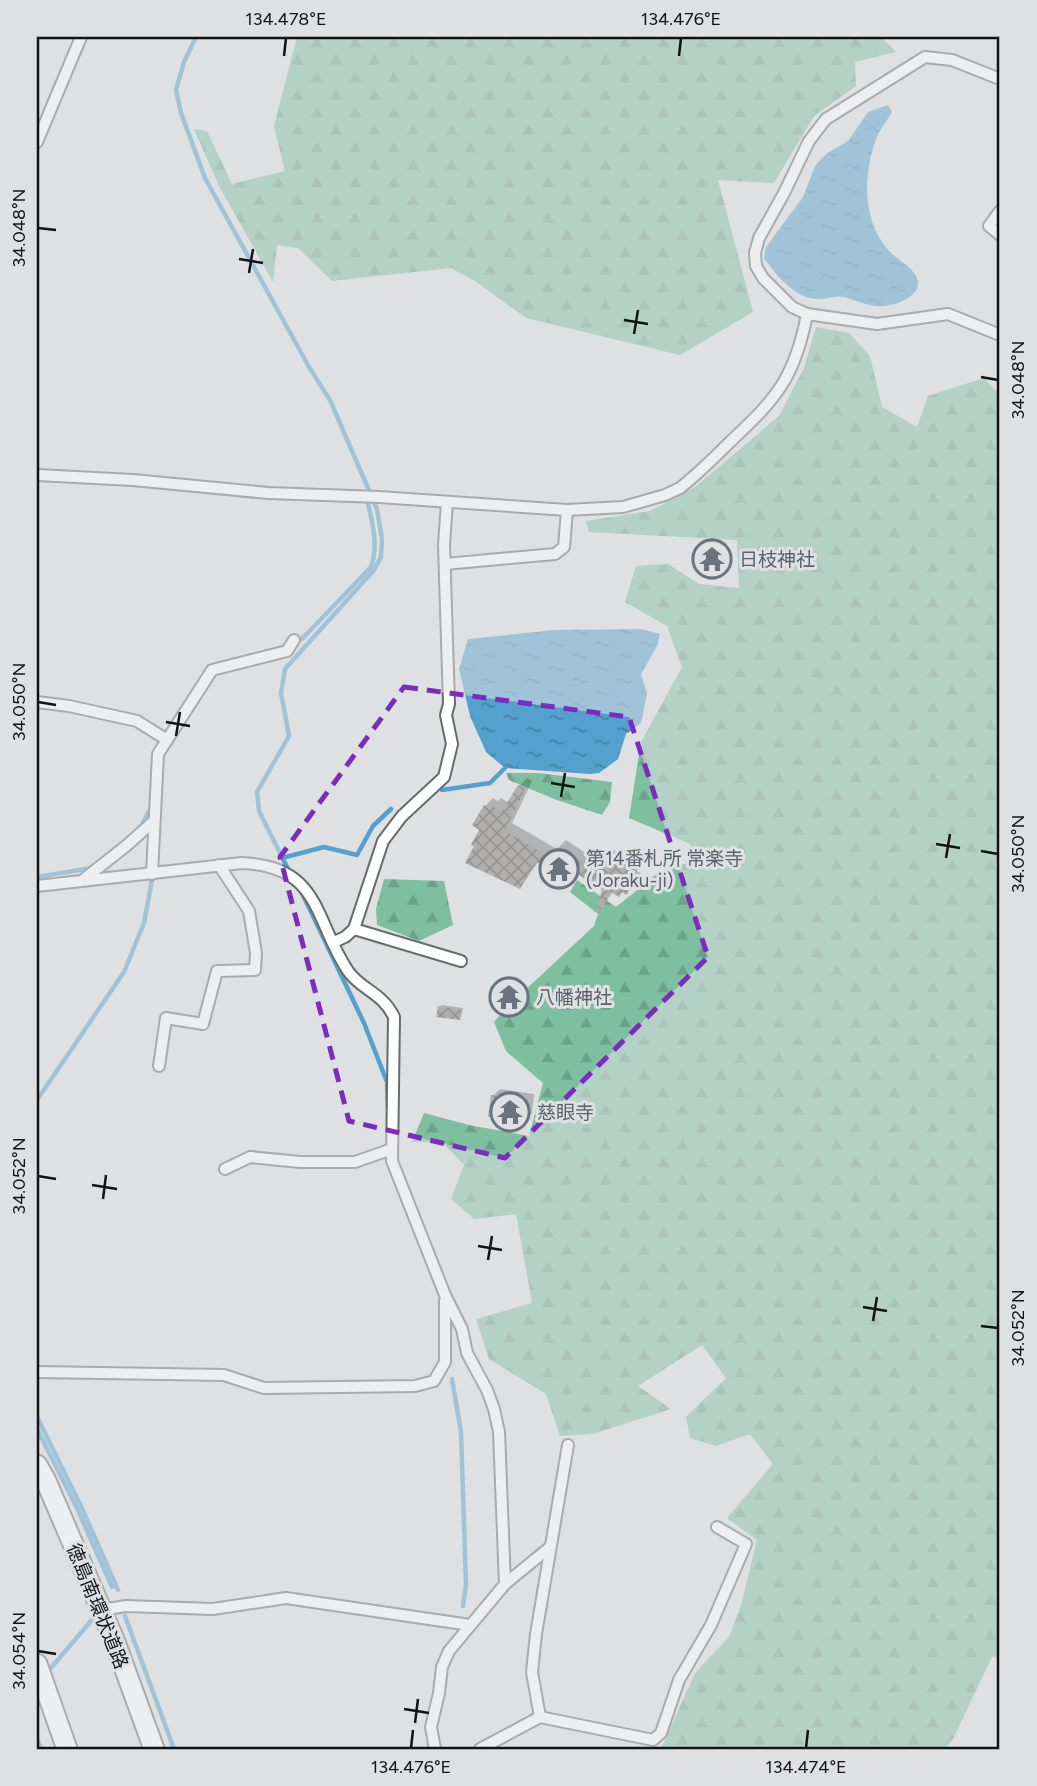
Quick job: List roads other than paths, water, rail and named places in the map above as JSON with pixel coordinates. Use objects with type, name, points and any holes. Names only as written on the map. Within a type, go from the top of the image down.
[{"type":"highway","name":"徳島南環状道路","points":[[37,1465],[101,1610],[153,1749]]},
{"type":"highway","points":[[37,1664],[67,1749]]},
{"type":"street","points":[[37,142],[81,37]]},
{"type":"street","points":[[1000,79],[952,60],[925,57],[819,125],[759,238],[755,253],[756,265],[763,278],[792,307],[807,314],[877,324],[948,314],[1000,335]]},
{"type":"street","points":[[1000,211],[989,226],[1000,235]]},
{"type":"street","points":[[37,475],[133,480],[268,493],[379,497],[567,510],[623,507],[666,495],[693,478],[769,405],[790,373],[800,348],[807,314]]},
{"type":"street","points":[[334,942],[354,929],[383,841],[402,816],[444,777],[450,757],[452,744],[446,715],[449,704],[444,545],[447,502]]},
{"type":"street","points":[[445,564],[555,554],[564,547],[567,510]]},
{"type":"street","points":[[152,874],[158,754],[212,670],[286,651],[294,639]]},
{"type":"street","points":[[37,702],[137,721],[167,740]]},
{"type":"street","points":[[82,881],[155,821]]},
{"type":"street","points":[[37,886],[258,863],[291,877],[308,892],[349,972],[384,1000],[394,1017],[392,1161],[445,1295],[462,1329],[467,1353],[487,1390],[499,1432],[505,1584]]},
{"type":"street","points":[[159,1066],[166,1018],[203,1024],[217,971],[255,970],[256,953],[249,911],[219,866]]},
{"type":"street","points":[[354,929],[461,961]]},
{"type":"street","points":[[225,1169],[250,1157],[300,1162],[355,1162],[392,1149]]},
{"type":"street","points":[[37,1372],[223,1375],[264,1388],[415,1386],[434,1381],[445,1362],[445,1295]]},
{"type":"street","points":[[540,1717],[532,1672],[549,1548],[568,1445]]},
{"type":"street","points":[[480,1749],[540,1717],[653,1740],[661,1733],[679,1680],[711,1625],[746,1544],[717,1527]]},
{"type":"street","points":[[435,1749],[431,1727],[442,1667],[449,1651],[505,1584],[549,1548]]},
{"type":"street","points":[[101,1610],[125,1605],[213,1609],[286,1598],[470,1625]]},
{"type":"water","points":[[888,105],[892,112],[877,136],[869,168],[867,183],[870,212],[880,239],[917,277],[917,288],[909,298],[881,306],[841,297],[818,299],[802,295],[787,285],[769,265],[764,258],[766,247],[803,197],[815,166],[826,154],[848,141],[868,112]]},
{"type":"water","points":[[641,629],[660,634],[657,646],[641,674],[647,694],[641,723],[626,734],[618,759],[599,773],[590,774],[505,768],[486,752],[470,716],[459,669],[468,639],[555,630]]},
{"type":"waterway","points":[[196,37],[184,62],[176,90],[181,113],[205,178],[309,367],[330,400],[377,509],[382,539],[381,557],[374,570],[285,669],[281,693],[289,736],[257,792],[259,811],[290,873]]},
{"type":"waterway","points":[[302,639],[371,567],[375,541],[367,499]]},
{"type":"waterway","points":[[442,790],[490,783],[505,768]]},
{"type":"waterway","points":[[282,858],[324,847],[357,855],[373,826],[391,809]]},
{"type":"waterway","points":[[141,827],[149,811]]},
{"type":"waterway","points":[[37,877],[91,868]]},
{"type":"waterway","points":[[37,1100],[124,972],[144,923],[152,880]]},
{"type":"waterway","points":[[303,895],[364,1023],[387,1082],[388,1110]]},
{"type":"waterway","points":[[452,1379],[461,1432],[466,1584],[463,1606]]},
{"type":"waterway","points":[[37,1417],[118,1590]]},
{"type":"waterway","points":[[37,1429],[76,1506],[112,1587]]},
{"type":"waterway","points":[[50,1669],[96,1615]]},
{"type":"waterway","points":[[125,1616],[174,1749]]},
{"type":"waterway","points":[[37,1738],[41,1749]]},
{"type":"place","name":"日枝神社","points":[[712,559]]},
{"type":"place","name":"第14番札所 常楽寺 (Joraku-ji)","points":[[559,869]]},
{"type":"place","name":"八幡神社","points":[[509,997]]},
{"type":"place","name":"慈眼寺","points":[[510,1112]]}]
